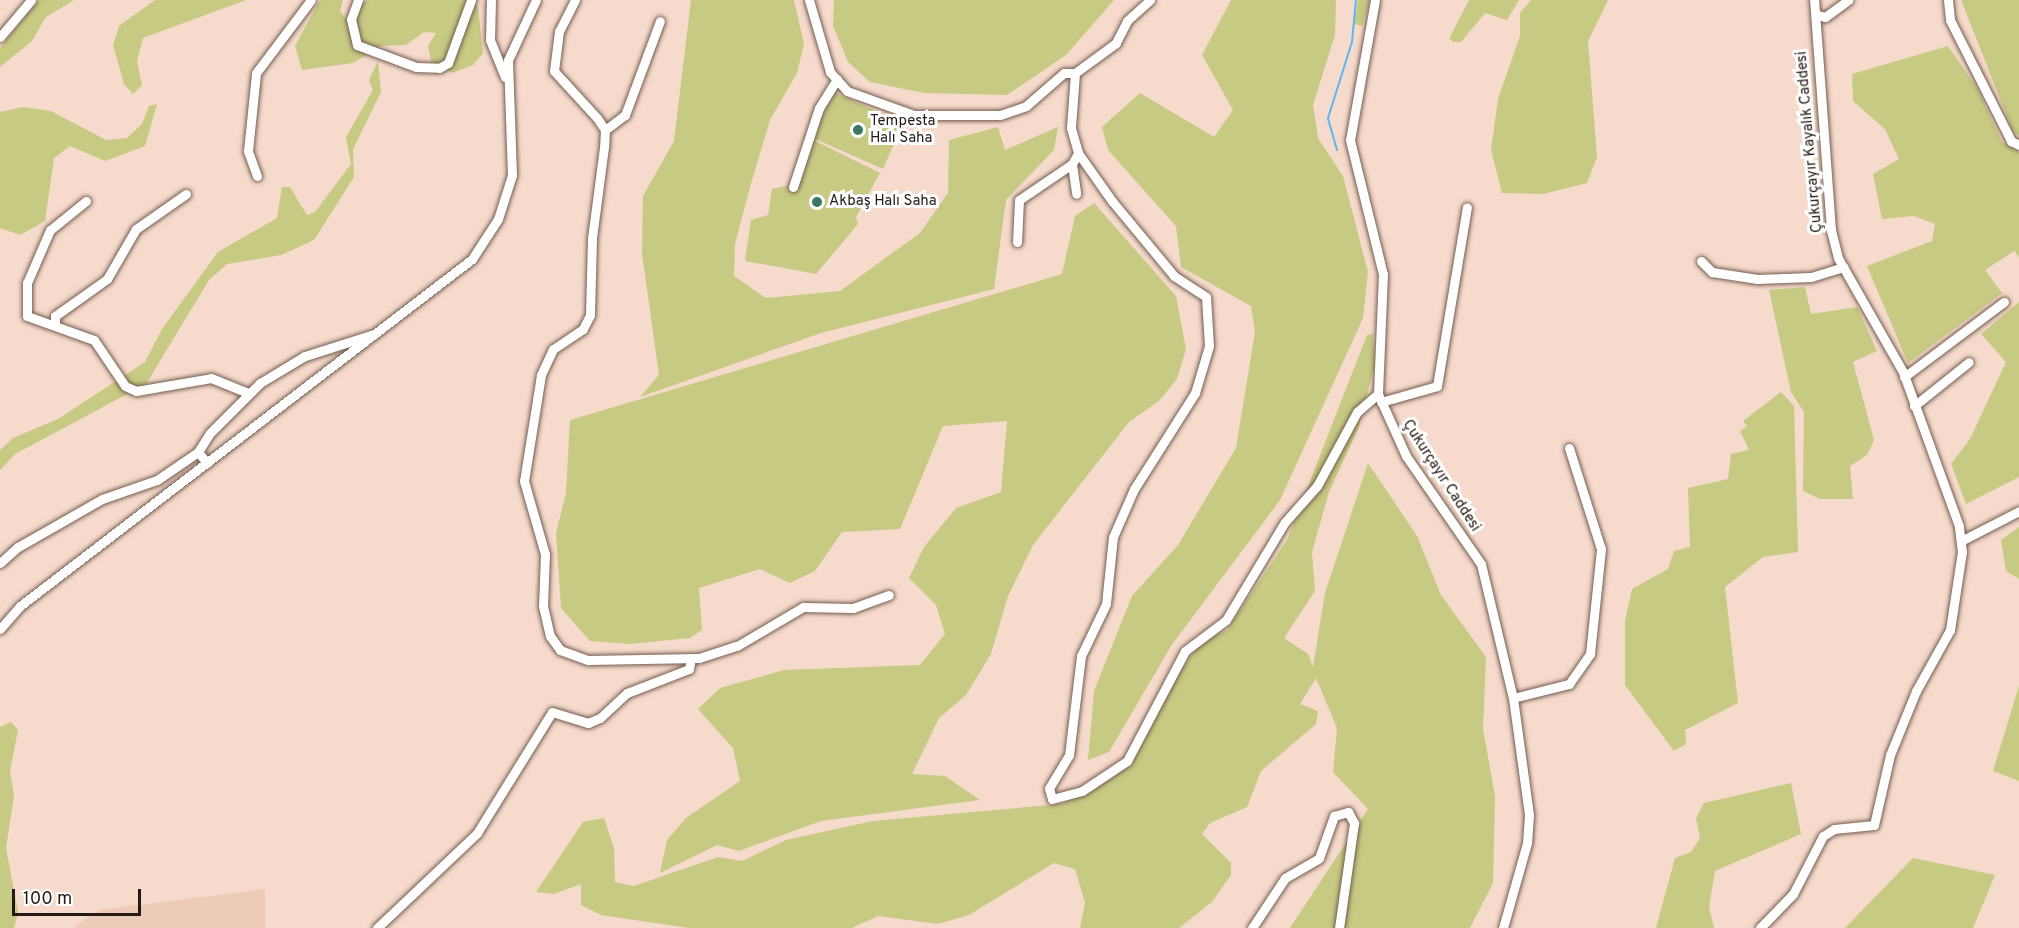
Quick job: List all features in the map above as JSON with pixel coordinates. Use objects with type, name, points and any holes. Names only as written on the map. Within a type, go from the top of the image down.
[{"type":"street","points":[[0,37],[30,0]]},
{"type":"street","points":[[257,176],[248,151],[255,73],[311,0]]},
{"type":"street","points":[[358,0],[351,19],[357,45],[416,67],[439,68],[448,63],[471,0]]},
{"type":"street","points":[[492,0],[490,40],[506,80]]},
{"type":"street","points":[[0,629],[20,606],[382,332],[472,259],[498,219],[513,156],[506,80],[508,60],[536,0]]},
{"type":"street","points":[[575,0],[559,31],[554,71],[605,130],[590,315],[583,329],[553,349],[541,375],[524,481],[545,555],[543,606],[560,650],[588,660],[691,658],[737,646],[803,607],[853,608],[889,595]]},
{"type":"street","points":[[809,0],[837,79],[847,91],[914,115],[963,118],[1026,106],[1051,81],[1075,73],[1116,43],[1127,21],[1150,0]]},
{"type":"street","name":"Çukurçayır Caddesi","points":[[1375,0],[1350,140],[1383,274],[1380,398],[1406,456],[1481,564],[1513,698],[1529,815],[1527,843],[1503,928]]},
{"type":"street","name":"Çukurçayır Kayalık Caddesi","points":[[1760,928],[1794,894],[1823,836],[1834,829],[1866,830],[1874,825],[1890,755],[1916,691],[1950,630],[1961,541],[1905,377],[1844,267],[1831,230],[1818,15],[1814,0]]},
{"type":"street","points":[[1818,15],[1825,17],[1848,0]]},
{"type":"street","points":[[1948,0],[1950,20],[1976,62],[2011,141],[2019,145]]},
{"type":"street","points":[[605,130],[625,115],[660,21]]},
{"type":"street","points":[[1075,73],[1071,129],[1078,153],[1174,276],[1206,297],[1212,314],[1209,346],[1195,393],[1134,489],[1113,537],[1106,604],[1081,656],[1069,755],[1049,788],[1052,799],[1082,791],[1127,761],[1185,651],[1226,620],[1285,522],[1317,486],[1357,412],[1380,398],[1437,386],[1467,207]]},
{"type":"street","points":[[793,187],[819,108],[837,79]]},
{"type":"street","points":[[1017,242],[1020,200],[1072,164],[1078,153]]},
{"type":"street","points":[[1072,164],[1076,194]]},
{"type":"street","points":[[55,324],[54,316],[107,279],[136,229],[186,194]]},
{"type":"street","points":[[86,201],[50,230],[27,283],[27,316],[55,324],[94,340],[125,386],[136,391],[211,378],[248,393]]},
{"type":"street","points":[[1701,261],[1712,272],[1757,279],[1811,277],[1844,267]]},
{"type":"street","points":[[1905,377],[2004,302]]},
{"type":"street","points":[[0,563],[18,547],[92,505],[157,480],[198,452],[248,393],[305,356],[382,332]]},
{"type":"street","points":[[1914,406],[1969,362]]},
{"type":"street","points":[[1513,698],[1569,684],[1590,654],[1601,549],[1569,448]]},
{"type":"street","points":[[198,452],[207,463]]},
{"type":"street","points":[[1961,541],[2019,511]]},
{"type":"street","points":[[377,928],[477,833],[552,712],[588,723],[600,718],[627,693],[689,669],[691,658]]},
{"type":"street","points":[[1252,928],[1285,878],[1319,858],[1334,816],[1348,812],[1354,823],[1339,928]]},
{"type":"shaded area","points":[[265,889],[265,928],[73,928],[99,910]]},
{"type":"green space","points":[[39,0],[74,0],[46,17],[32,41],[0,67],[0,48]]},
{"type":"green space","points":[[155,0],[246,0],[143,38],[137,61],[142,85],[133,94],[124,84],[113,45],[119,26]]},
{"type":"green space","points":[[320,0],[343,0],[340,11],[345,18],[367,0],[472,0],[478,7],[483,53],[473,65],[452,73],[431,61],[428,46],[436,33],[424,32],[406,45],[381,46],[353,63],[302,70],[295,46]]},
{"type":"green space","points":[[691,0],[794,0],[804,44],[797,73],[770,120],[735,244],[734,276],[766,298],[840,291],[920,233],[948,193],[949,140],[998,127],[1005,150],[1058,127],[1054,150],[1006,200],[994,289],[821,333],[640,397],[659,375],[642,253],[643,196],[674,141]]},
{"type":"green space","points":[[834,0],[1114,0],[1066,55],[1007,95],[924,93],[870,82],[848,62],[833,26]]},
{"type":"green space","points":[[1231,0],[1336,0],[1335,35],[1313,105],[1318,138],[1343,176],[1368,272],[1363,318],[1280,500],[1171,646],[1109,752],[1088,760],[1094,691],[1132,596],[1178,545],[1236,448],[1255,332],[1251,306],[1181,267],[1176,226],[1108,150],[1102,127],[1140,93],[1214,137],[1233,110],[1202,55]]},
{"type":"green space","points":[[1358,0],[1370,0],[1362,26],[1354,24]]},
{"type":"green space","points":[[1469,0],[1519,0],[1507,20],[1485,13],[1461,42],[1454,42],[1449,39]]},
{"type":"green space","points":[[1531,0],[1608,0],[1588,41],[1597,157],[1587,183],[1543,194],[1502,193],[1491,150],[1498,99],[1520,36],[1520,13]]},
{"type":"green space","points":[[1961,0],[2019,0],[2019,136],[2012,129]]},
{"type":"green space","points":[[1948,46],[1977,88],[2002,142],[2019,152],[2019,257],[2014,251],[1985,270],[2002,293],[1908,363],[1867,266],[1932,241],[1935,224],[1914,216],[1882,219],[1873,174],[1899,159],[1885,129],[1853,101],[1852,74]]},
{"type":"green space","points":[[378,61],[381,92],[353,149],[354,177],[314,240],[281,255],[227,264],[209,280],[146,384],[15,454],[0,470],[0,450],[13,438],[58,419],[145,362],[162,329],[218,252],[277,218],[282,187],[290,187],[307,215],[315,212],[351,164],[346,137],[373,90],[369,80]]},
{"type":"green space","name":"Tempesta Halı Saha","points":[[833,92],[903,123],[883,169],[813,138]]},
{"type":"green space","points":[[157,104],[145,146],[105,161],[70,146],[54,158],[45,221],[20,235],[0,228],[0,112],[23,107],[51,111],[106,140],[127,138],[142,124],[149,106]]},
{"type":"green space","name":"Akbaş Halı Saha","points":[[813,140],[880,173],[856,217],[858,224],[816,274],[745,261],[751,220],[768,215],[772,189],[796,184]]},
{"type":"green space","points":[[1094,203],[1176,296],[1186,349],[1177,379],[1159,401],[1129,422],[1033,545],[1008,596],[991,654],[966,695],[939,718],[912,774],[945,776],[980,800],[821,821],[739,851],[717,845],[660,873],[667,840],[686,818],[740,781],[733,748],[698,709],[720,688],[784,670],[920,665],[945,634],[936,605],[909,578],[924,547],[956,508],[1001,492],[1007,421],[943,426],[900,529],[842,532],[815,571],[790,583],[760,569],[699,588],[702,630],[690,638],[630,644],[590,641],[561,608],[556,533],[566,493],[570,420],[1062,274],[1075,216]]},
{"type":"green space","points":[[1805,287],[1811,314],[1857,307],[1877,351],[1853,362],[1874,440],[1867,455],[1850,466],[1853,499],[1820,499],[1803,491],[1804,412],[1791,392],[1769,290]]},
{"type":"green space","points":[[2019,302],[2019,477],[1966,504],[1951,464],[1970,439],[2006,362],[1981,334]]},
{"type":"green space","points":[[1373,334],[1375,364],[1358,429],[1329,492],[1312,552],[1315,591],[1284,638],[1308,654],[1313,667],[1325,593],[1368,463],[1417,536],[1441,595],[1486,657],[1483,729],[1495,796],[1493,883],[1470,928],[1290,928],[1368,809],[1333,772],[1337,728],[1316,678],[1300,704],[1318,711],[1316,724],[1261,771],[1247,807],[1210,823],[1202,834],[1231,863],[1231,875],[1212,902],[1179,928],[1080,928],[1085,903],[1075,869],[1054,863],[969,915],[938,924],[878,916],[852,928],[689,928],[601,915],[581,905],[581,884],[554,894],[536,892],[583,822],[604,818],[614,848],[615,882],[634,886],[718,857],[742,861],[786,840],[873,821],[1061,804],[1092,791],[1131,765],[1171,685],[1200,643],[1227,630],[1287,540],[1367,335]]},
{"type":"green space","points":[[1781,392],[1794,406],[1798,552],[1763,557],[1725,587],[1738,703],[1685,730],[1686,744],[1674,751],[1625,685],[1625,621],[1632,589],[1668,569],[1674,551],[1690,547],[1688,488],[1728,479],[1731,454],[1749,450],[1740,431],[1747,426],[1743,421]]},
{"type":"green space","points":[[2019,527],[2019,579],[2006,571],[2001,540]]},
{"type":"green space","points":[[2019,686],[2019,781],[1993,771]]},
{"type":"green space","points":[[11,722],[18,730],[10,771],[14,796],[6,848],[18,912],[14,928],[0,928],[0,727]]},
{"type":"green space","points":[[1791,783],[1801,834],[1715,871],[1709,907],[1714,928],[1656,928],[1675,858],[1691,852],[1700,838],[1696,818],[1704,803]]},
{"type":"green space","points":[[1913,858],[1995,875],[1973,928],[1845,928]]},
{"type":"waterway","points":[[1337,150],[1328,118],[1352,42],[1356,0]]},
{"type":"place","name":"Tempesta Halı Saha","points":[[858,130]]},
{"type":"place","name":"Akbaş Halı Saha","points":[[817,202]]}]
